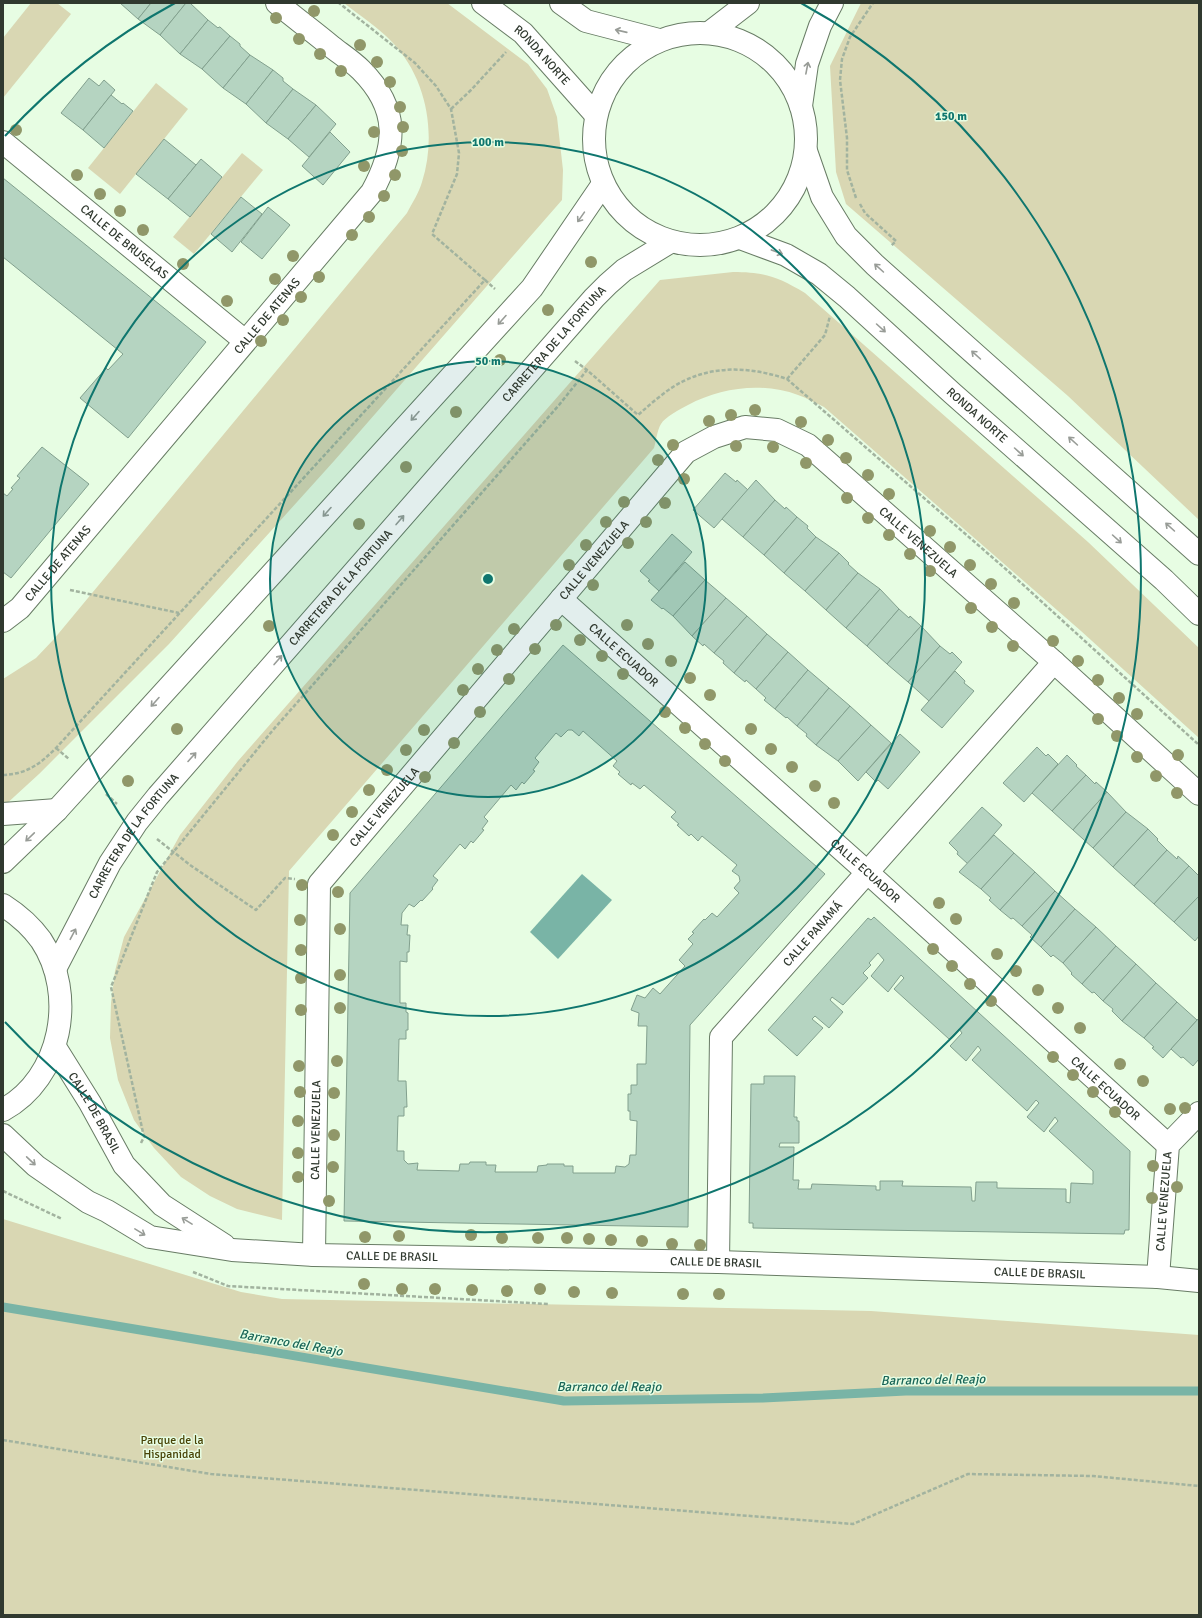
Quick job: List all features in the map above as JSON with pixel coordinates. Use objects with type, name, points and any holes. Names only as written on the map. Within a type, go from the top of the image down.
[{"type":"street","name":"CALLE DE ATENAS","points":[[3,622],[20,608],[41,584],[372,192],[381,175],[387,159],[391,135],[390,118],[384,102],[361,70],[277,3]]},
{"type":"street","name":"RONDA NORTE","points":[[483,3],[523,33],[595,114]]},
{"type":"street","points":[[561,3],[586,21],[659,40]]},
{"type":"street","points":[[709,33],[748,3]]},
{"type":"street","points":[[801,106],[807,64],[820,26],[832,3]]},
{"type":"street","points":[[709,33],[740,40],[766,56],[787,78],[801,106],[806,128],[806,151],[799,179],[785,204],[765,224],[740,238],[717,245],[694,246],[670,242],[642,230],[620,210],[603,184],[593,150],[595,114],[608,83],[631,57],[659,40],[684,34],[709,33]]},
{"type":"street","name":"CALLE DE BRUSELAS","points":[[3,142],[246,341]]},
{"type":"street","points":[[806,151],[822,197],[846,236],[870,260],[1199,554]]},
{"type":"street","points":[[3,862],[57,810],[532,288],[603,184]]},
{"type":"street","name":"RONDA NORTE","points":[[740,238],[786,255],[819,274],[847,297],[952,393],[1164,580],[1199,614]]},
{"type":"street","name":"CARRETERA DE LA FORTUNA","points":[[55,969],[110,863],[137,822],[158,796],[599,294],[624,270],[670,242]]},
{"type":"street","name":"CALLE VENEZUELA","points":[[314,1256],[319,884],[686,452],[714,437],[745,427],[776,430],[808,445],[1054,662],[1199,794]]},
{"type":"street","name":"CALLE ECUADOR","points":[[561,599],[867,872],[1168,1145]]},
{"type":"street","name":"CALLE PANAMÁ","points":[[718,1262],[720,1037],[1054,662]]},
{"type":"street","points":[[3,814],[57,810]]},
{"type":"street","points":[[3,905],[20,916],[41,940],[55,969],[60,994],[61,1021],[55,1047],[44,1070],[28,1090],[9,1107],[3,1110]]},
{"type":"street","name":"CALLE DE BRASIL","points":[[55,1047],[90,1103],[124,1165],[162,1205],[232,1250]]},
{"type":"street","name":"CALLE VENEZUELA","points":[[1158,1277],[1168,1145],[1199,1113]]},
{"type":"street","name":"CALLE DE BRASIL","points":[[3,1135],[43,1170],[88,1202],[107,1211],[150,1237],[232,1250],[314,1256],[718,1262],[1158,1277],[1199,1281]]},
{"type":"path","points":[[3,774],[23,771],[34,767],[56,748],[485,280],[432,234],[457,174],[459,153],[451,109],[436,86],[415,63],[340,3]]},
{"type":"path","points":[[451,109],[471,90],[523,33]]},
{"type":"path","points":[[41,584],[179,614]]},
{"type":"path","points":[[56,748],[137,822],[190,865],[256,910],[285,878],[319,884]]},
{"type":"path","points":[[3,1440],[211,1474],[853,1524],[968,1474],[1094,1476],[1199,1486]]},
{"type":"green space","points":[[31,3],[57,3],[71,14],[3,98],[3,38]]},
{"type":"green space","points":[[344,3],[447,3],[528,64],[547,89],[557,117],[563,170],[562,200],[334,461],[169,644],[39,774],[3,807],[3,679],[36,658],[54,639],[407,213],[419,190],[429,145],[426,108],[414,72],[404,56],[387,37]]},
{"type":"green space","points":[[861,3],[1199,3],[1199,520],[1068,396],[846,204],[836,172],[830,66]]},
{"type":"green space","points":[[156,83],[188,109],[120,194],[88,168]]},
{"type":"green space","points":[[242,153],[263,170],[194,254],[173,237]]},
{"type":"green space","points":[[733,272],[754,273],[771,276],[805,293],[1088,542],[1199,648],[1199,738],[1081,631],[824,407],[808,399],[785,391],[757,388],[728,390],[688,405],[663,421],[658,429],[654,448],[289,871],[282,1220],[237,1209],[210,1196],[181,1177],[154,1148],[134,1120],[118,1080],[110,1038],[111,1003],[115,971],[124,937],[180,835],[238,761],[660,280]]},
{"type":"green space","name":"Parque de la Hispanidad","points":[[3,1219],[241,1292],[282,1299],[871,1311],[1199,1335],[1199,1615],[3,1615]]},
{"type":"water","points":[[582,874],[612,900],[558,959],[530,932]]},
{"type":"building","points":[[120,3],[151,3],[138,19]]},
{"type":"building","points":[[151,3],[186,3],[160,35],[138,19]]},
{"type":"building","points":[[186,3],[190,3],[208,20],[180,54],[160,35]]},
{"type":"building","points":[[208,20],[218,28],[220,27],[230,36],[202,69],[180,54]]},
{"type":"building","points":[[230,36],[250,55],[223,88],[202,69]]},
{"type":"building","points":[[250,55],[273,70],[246,104],[223,88]]},
{"type":"building","points":[[273,70],[293,89],[266,123],[246,104]]},
{"type":"building","points":[[89,78],[99,86],[104,80],[115,90],[83,130],[61,113]]},
{"type":"building","points":[[293,89],[316,105],[288,139],[266,123]]},
{"type":"building","points":[[111,95],[133,111],[104,148],[83,130]]},
{"type":"building","points":[[316,105],[336,124],[309,157],[288,139]]},
{"type":"building","points":[[330,132],[350,152],[323,185],[302,166]]},
{"type":"building","points":[[164,139],[196,165],[168,199],[136,174]]},
{"type":"building","points":[[201,159],[222,177],[190,217],[168,199]]},
{"type":"building","points":[[3,178],[206,342],[128,438],[80,398],[106,368],[108,370],[123,354],[3,257]]},
{"type":"building","points":[[241,197],[262,214],[232,252],[211,234]]},
{"type":"building","points":[[268,207],[290,225],[262,259],[241,242]]},
{"type":"building","points":[[42,447],[89,484],[11,578],[3,572],[3,493],[7,496],[13,489],[11,488],[20,478],[17,476]]},
{"type":"building","points":[[725,473],[736,482],[737,480],[748,490],[714,528],[693,510]]},
{"type":"building","points":[[756,480],[775,500],[743,537],[722,519]]},
{"type":"building","points":[[775,500],[797,517],[764,555],[743,537]]},
{"type":"building","points":[[797,517],[808,526],[807,528],[816,537],[784,573],[764,555]]},
{"type":"building","points":[[672,534],[692,552],[659,591],[640,571]]},
{"type":"building","points":[[816,537],[839,553],[805,591],[784,573]]},
{"type":"building","points":[[839,553],[858,573],[826,610],[805,591]]},
{"type":"building","points":[[685,562],[705,580],[673,616],[651,600]]},
{"type":"building","points":[[858,573],[880,589],[846,628],[826,610]]},
{"type":"building","points":[[705,580],[726,598],[692,636],[673,616]]},
{"type":"building","points":[[880,589],[899,609],[867,646],[846,628]]},
{"type":"building","points":[[726,598],[747,616],[714,653],[692,636]]},
{"type":"building","points":[[899,609],[921,626],[887,664],[867,646]]},
{"type":"building","points":[[747,616],[767,634],[734,673],[723,663],[724,661],[714,653]]},
{"type":"building","points":[[921,626],[940,646],[908,682],[887,664]]},
{"type":"building","points":[[767,634],[788,652],[756,689],[746,680],[745,682],[734,673]]},
{"type":"building","points":[[563,645],[825,874],[690,1025],[688,1227],[344,1221],[350,893]],"holes":[[[568,730],[572,730],[579,736],[583,731],[617,761],[613,766],[620,772],[618,774],[631,785],[632,783],[640,789],[644,785],[676,812],[671,817],[689,836],[691,834],[698,841],[702,836],[737,865],[732,871],[739,876],[740,881],[734,888],[739,893],[717,917],[712,913],[692,932],[694,933],[688,939],[693,944],[679,960],[685,966],[660,994],[653,988],[645,998],[637,995],[631,1010],[639,1013],[638,1026],[647,1026],[646,1064],[637,1064],[637,1085],[631,1085],[631,1094],[628,1094],[628,1111],[630,1111],[630,1120],[637,1121],[636,1155],[630,1155],[629,1164],[625,1167],[616,1166],[615,1173],[573,1173],[573,1166],[564,1166],[564,1164],[547,1164],[538,1166],[537,1172],[495,1172],[496,1165],[486,1165],[486,1162],[470,1162],[469,1164],[460,1164],[459,1171],[417,1170],[418,1163],[408,1164],[404,1160],[404,1151],[397,1151],[398,1116],[404,1116],[404,1107],[407,1107],[406,1081],[398,1081],[399,1039],[406,1039],[406,1030],[408,1030],[408,1013],[406,1012],[406,1003],[400,1003],[400,961],[407,962],[410,935],[407,935],[408,925],[401,925],[402,913],[409,904],[414,907],[433,889],[432,888],[438,880],[433,876],[460,844],[465,849],[471,841],[473,843],[484,830],[482,829],[488,821],[484,817],[511,785],[516,790],[522,782],[524,784],[535,771],[533,770],[539,762],[535,758],[556,733],[561,737]]]},
{"type":"building","points":[[940,646],[950,654],[952,652],[962,662],[929,701],[908,682]]},
{"type":"building","points":[[788,652],[808,670],[775,709],[764,700],[766,698],[756,689]]},
{"type":"building","points":[[808,670],[829,688],[797,726],[775,709]]},
{"type":"building","points":[[955,671],[965,681],[964,683],[974,691],[942,728],[921,710]]},
{"type":"building","points":[[829,688],[850,706],[816,745],[806,736],[807,734],[797,726]]},
{"type":"building","points":[[850,706],[871,725],[838,761],[816,745]]},
{"type":"building","points":[[871,725],[891,743],[858,781],[838,761]]},
{"type":"building","points":[[900,734],[920,752],[888,789],[878,780],[876,782],[866,772]]},
{"type":"building","points":[[1037,747],[1046,756],[1048,754],[1058,764],[1024,802],[1003,783]]},
{"type":"building","points":[[1067,755],[1086,775],[1052,811],[1032,793]]},
{"type":"building","points":[[1086,775],[1095,784],[1096,782],[1107,792],[1073,830],[1052,811]]},
{"type":"building","points":[[1107,792],[1126,812],[1093,848],[1073,830]]},
{"type":"building","points":[[982,807],[1002,825],[968,864],[957,854],[958,852],[949,843]]},
{"type":"building","points":[[1126,812],[1148,829],[1113,867],[1093,848]]},
{"type":"building","points":[[1148,829],[1167,850],[1134,886],[1113,867]]},
{"type":"building","points":[[994,835],[1014,853],[981,889],[959,872]]},
{"type":"building","points":[[1167,850],[1177,859],[1178,856],[1189,866],[1154,904],[1134,886]]},
{"type":"building","points":[[1014,853],[1035,872],[1000,910],[989,900],[991,898],[981,889]]},
{"type":"building","points":[[1189,866],[1199,876],[1199,896],[1174,922],[1154,904]]},
{"type":"building","points":[[1035,872],[1055,891],[1022,926],[1000,910]]},
{"type":"building","points":[[1055,891],[1075,909],[1041,947],[1030,937],[1032,935],[1022,926]]},
{"type":"building","points":[[1199,896],[1199,936],[1195,941],[1174,922]]},
{"type":"building","points":[[1075,909],[1096,927],[1063,963],[1053,955],[1051,957],[1041,947]]},
{"type":"building","points":[[874,917],[1130,1151],[1129,1230],[1125,1230],[1124,1234],[753,1228],[753,1223],[749,1223],[751,1084],[764,1084],[764,1076],[795,1076],[794,1117],[797,1117],[797,1121],[799,1121],[799,1143],[780,1143],[779,1147],[794,1147],[793,1180],[799,1180],[798,1189],[811,1189],[812,1184],[876,1186],[876,1190],[880,1190],[880,1181],[903,1181],[902,1186],[971,1187],[972,1201],[975,1201],[976,1182],[997,1182],[997,1188],[1066,1189],[1066,1202],[1070,1203],[1071,1183],[1093,1184],[1093,1171],[1049,1131],[1058,1121],[1055,1117],[1044,1132],[1027,1117],[1039,1103],[1036,1100],[1027,1111],[972,1060],[981,1050],[978,1046],[966,1061],[950,1046],[962,1033],[959,1029],[949,1039],[894,989],[904,978],[901,975],[888,992],[871,976],[884,960],[878,953],[869,963],[871,965],[863,973],[868,978],[843,1005],[832,997],[830,1000],[843,1012],[829,1028],[815,1016],[812,1019],[823,1028],[797,1056],[768,1030],[868,918],[871,920]]},
{"type":"building","points":[[1096,927],[1116,946],[1082,984],[1071,974],[1072,973],[1063,963]]},
{"type":"building","points":[[1116,946],[1136,964],[1103,1001],[1094,992],[1092,993],[1082,984]]},
{"type":"building","points":[[1136,964],[1156,983],[1122,1021],[1112,1011],[1113,1009],[1103,1001]]},
{"type":"building","points":[[1156,983],[1177,1002],[1144,1038],[1122,1021]]},
{"type":"building","points":[[1177,1002],[1197,1020],[1163,1058],[1144,1038]]},
{"type":"building","points":[[1199,1018],[1199,1059],[1193,1066],[1171,1049]]},
{"type":"waterway","name":"Barranco del Reajo","points":[[3,1307],[564,1401],[763,1398],[906,1391],[1199,1391]]}]
